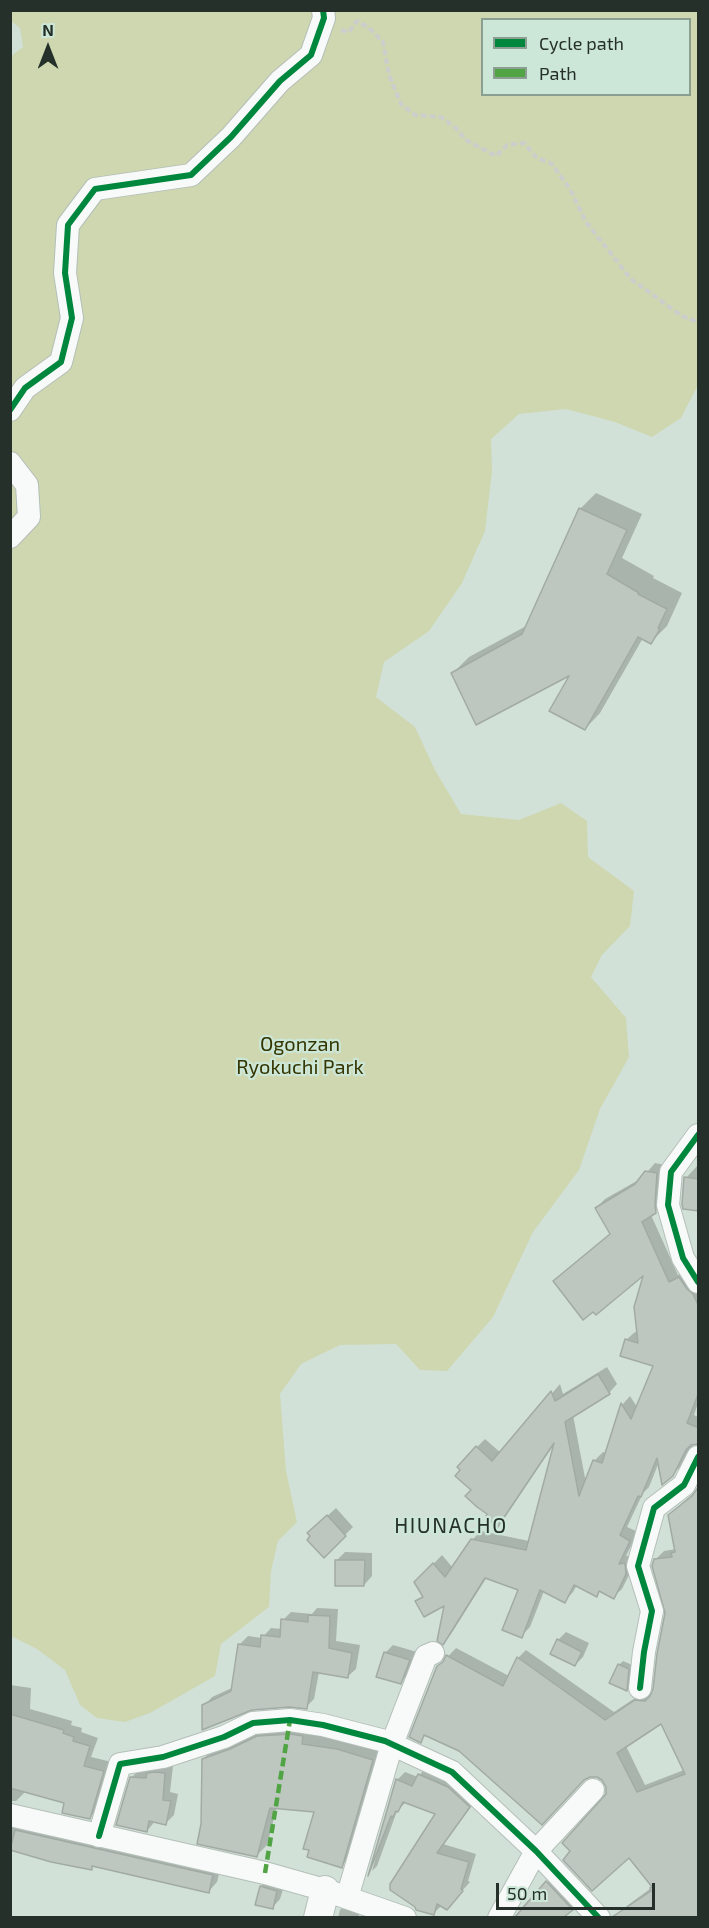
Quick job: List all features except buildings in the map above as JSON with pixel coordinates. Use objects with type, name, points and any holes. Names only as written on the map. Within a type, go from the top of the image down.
[{"type":"street","points":[[10,410],[25,388],[61,362],[72,318],[65,273],[68,225],[95,189],[191,175],[231,137],[280,81],[311,55],[322,19]]},
{"type":"street","points":[[10,463],[27,486],[29,517],[10,537]]},
{"type":"street","points":[[699,1135],[671,1172],[668,1205],[683,1258],[699,1282]]},
{"type":"street","points":[[640,1688],[652,1611],[638,1566],[654,1508],[684,1485],[699,1457]]},
{"type":"street","points":[[318,1917],[336,1894],[426,1656],[433,1653]]},
{"type":"street","points":[[99,1836],[120,1764],[164,1757],[224,1737],[254,1723],[290,1720],[323,1725],[392,1744],[452,1772],[536,1851],[599,1917]]},
{"type":"street","points":[[499,1917],[536,1851],[593,1790]]},
{"type":"street","points":[[10,1815],[265,1873],[405,1917]]},
{"type":"path","points":[[322,19],[349,32],[357,21],[369,28],[383,42],[389,75],[401,104],[415,115],[441,117],[456,128],[466,140],[496,156],[507,145],[524,143],[536,157],[552,164],[570,189],[586,222],[631,279],[682,316],[699,322]]},
{"type":"green space","name":"Ogonzan Ryokuchi Park","points":[[10,11],[698,11],[698,385],[681,418],[652,437],[615,422],[566,409],[519,414],[491,439],[492,471],[485,531],[462,583],[429,631],[384,662],[376,697],[415,727],[435,770],[461,814],[519,820],[561,803],[587,821],[588,857],[634,891],[630,926],[602,955],[591,977],[626,1018],[629,1057],[600,1109],[579,1170],[533,1232],[493,1317],[447,1371],[420,1370],[396,1344],[340,1345],[301,1364],[280,1394],[286,1471],[297,1522],[278,1541],[271,1571],[269,1607],[221,1644],[215,1676],[150,1713],[125,1722],[97,1718],[80,1705],[65,1670],[37,1649],[11,1636],[10,57],[23,47],[20,28],[11,21]]},
{"type":"marked path","points":[[265,1873],[290,1720]]},
{"type":"cycle path","points":[[10,410],[25,388],[61,362],[72,318],[65,273],[68,225],[95,189],[191,175],[231,137],[280,81],[311,55],[324,18],[323,10]]},
{"type":"cycle path","points":[[698,1135],[671,1172],[668,1205],[683,1258],[698,1282]]},
{"type":"cycle path","points":[[640,1688],[652,1611],[638,1566],[654,1508],[684,1485],[698,1457]]},
{"type":"cycle path","points":[[99,1836],[120,1764],[163,1757],[224,1737],[253,1723],[290,1720],[323,1725],[385,1741],[452,1772],[536,1851],[599,1918]]},
{"type":"district","name":"HIUNACHO","points":[[451,1526]]}]
